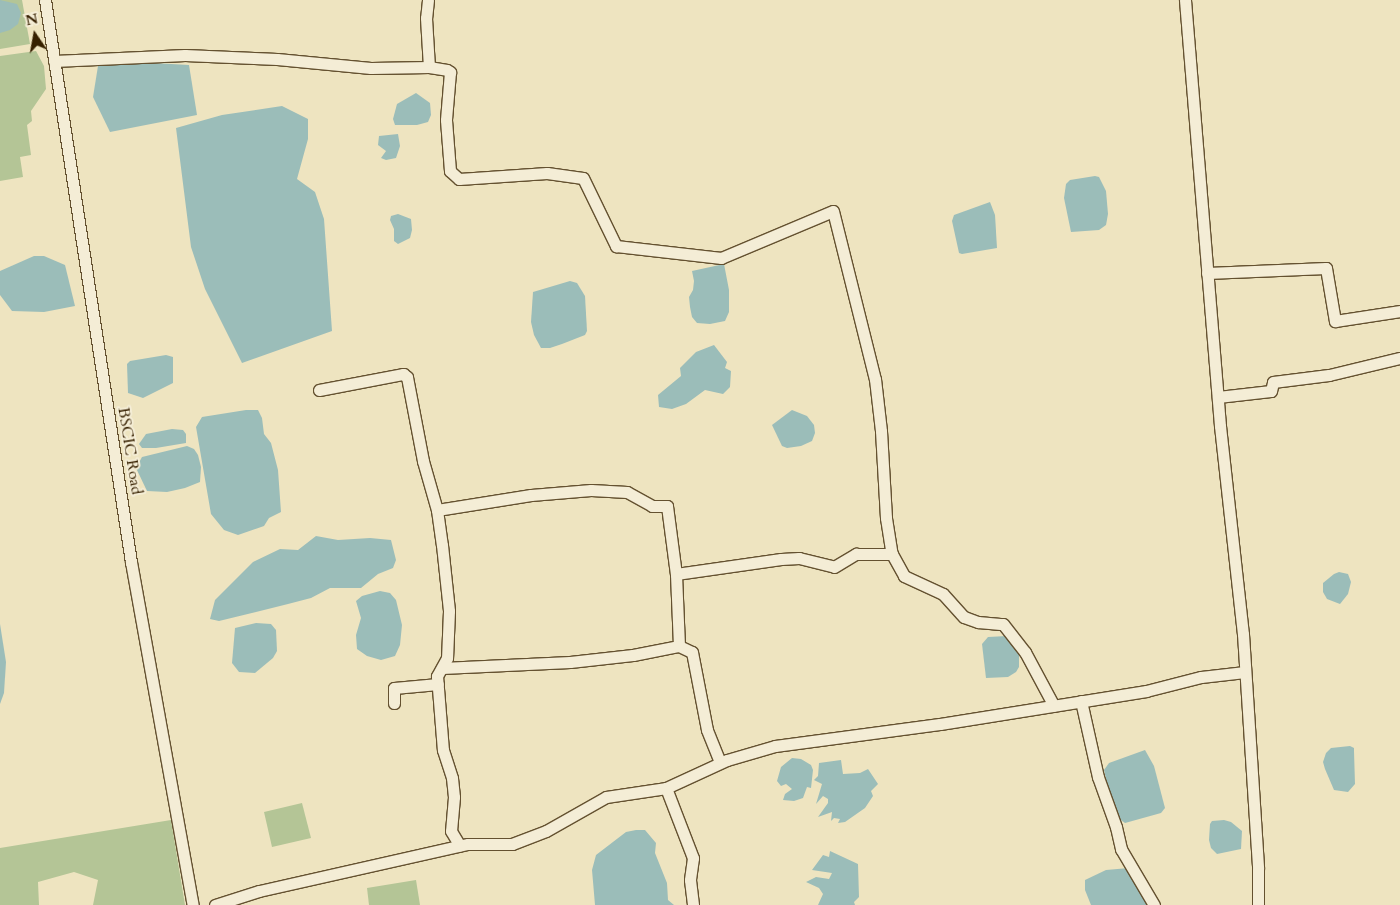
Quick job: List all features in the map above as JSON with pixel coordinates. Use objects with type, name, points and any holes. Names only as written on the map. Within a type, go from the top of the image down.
[{"type":"street","name":"BSCIC Road","points":[[45,0],[130,552],[194,905]]},
{"type":"street","points":[[428,0],[426,18],[428,66]]},
{"type":"street","points":[[1185,0],[1207,274],[1245,672],[1258,869],[1258,905]]},
{"type":"street","points":[[54,61],[68,62],[134,56],[185,55],[277,59],[371,68],[428,66],[450,72],[446,120],[450,171],[459,179],[547,173],[582,178],[616,246],[721,258],[833,211],[875,379],[881,431],[886,518],[892,554],[904,576],[943,594],[964,617],[978,622],[1003,624],[1025,652],[1054,706]]},
{"type":"street","points":[[1207,274],[1326,268],[1335,321],[1400,311]]},
{"type":"street","points":[[1218,397],[1271,392],[1273,382],[1329,375],[1400,358]]},
{"type":"street","points":[[319,390],[403,374],[407,377],[423,461],[437,510],[449,610],[447,658],[438,676],[438,684],[443,750],[452,778],[454,797],[451,832],[460,846]]},
{"type":"street","points":[[437,510],[531,495],[591,490],[627,492],[652,506],[667,506],[676,574],[679,646]]},
{"type":"street","points":[[676,574],[799,558],[834,567],[856,554],[892,554]]},
{"type":"street","points":[[442,668],[570,662],[633,655],[679,646],[692,652],[707,730],[720,763]]},
{"type":"street","points":[[215,905],[259,891],[460,846],[512,844],[546,831],[606,797],[666,788],[720,763],[775,746],[1054,706],[1146,691],[1201,677],[1245,672]]},
{"type":"street","points":[[394,703],[394,688],[438,684]]},
{"type":"street","points":[[1081,701],[1098,777],[1116,827],[1121,850],[1154,905]]},
{"type":"street","points":[[666,788],[693,858],[690,880],[693,905]]},
{"type":"green space","points":[[0,0],[22,0],[30,44],[0,49]]},
{"type":"green space","points":[[36,51],[44,66],[46,89],[31,111],[32,121],[27,125],[31,155],[20,157],[23,177],[0,181],[0,56]]},
{"type":"green space","points":[[302,803],[311,838],[272,847],[264,812]]},
{"type":"green space","points":[[171,820],[185,905],[93,905],[98,880],[74,872],[38,882],[39,905],[0,905],[0,848]]},
{"type":"green space","points":[[416,880],[420,905],[369,905],[367,888]]},
{"type":"water","points":[[0,0],[17,4],[21,13],[18,24],[10,30],[0,33]]},
{"type":"water","points":[[136,62],[189,65],[197,115],[110,132],[93,97],[98,66]]},
{"type":"water","points":[[416,93],[430,103],[431,115],[428,122],[417,125],[395,125],[393,119],[397,104]]},
{"type":"water","points":[[282,106],[308,119],[308,139],[297,179],[315,192],[324,219],[332,331],[242,363],[205,289],[191,247],[176,128],[222,115]]},
{"type":"water","points":[[398,134],[400,146],[396,158],[386,160],[381,158],[386,151],[378,145],[379,136]]},
{"type":"water","points":[[1099,177],[1106,191],[1108,214],[1106,225],[1099,230],[1071,232],[1064,198],[1066,184],[1070,180]]},
{"type":"water","points":[[990,202],[995,215],[997,248],[959,253],[952,221],[954,215]]},
{"type":"water","points":[[398,214],[411,219],[412,230],[410,238],[398,244],[394,241],[394,229],[390,220],[391,216]]},
{"type":"water","points":[[34,256],[44,256],[65,265],[75,306],[44,312],[12,311],[0,295],[0,271]]},
{"type":"water","points":[[724,264],[729,290],[729,312],[725,321],[710,324],[697,323],[692,317],[689,297],[693,290],[692,271]]},
{"type":"water","points":[[570,281],[577,283],[585,296],[587,331],[585,335],[562,344],[550,348],[541,348],[534,335],[531,322],[533,292]]},
{"type":"water","points":[[714,345],[727,362],[725,368],[731,371],[730,387],[723,394],[705,390],[686,404],[672,409],[659,407],[658,395],[681,376],[680,368],[696,352]]},
{"type":"water","points":[[166,355],[173,357],[173,383],[143,398],[128,393],[127,364],[130,361]]},
{"type":"water","points":[[258,410],[262,418],[264,434],[271,443],[278,470],[281,512],[269,518],[264,526],[238,535],[224,530],[211,514],[196,427],[202,417]]},
{"type":"water","points":[[792,410],[807,416],[814,425],[815,433],[812,441],[801,446],[787,448],[782,446],[772,425]]},
{"type":"water","points":[[172,429],[183,430],[186,434],[186,443],[156,448],[142,448],[139,444],[146,434]]},
{"type":"water","points":[[187,446],[194,449],[198,455],[201,467],[200,482],[167,492],[147,491],[136,468],[142,457]]},
{"type":"water","points":[[316,536],[338,540],[370,538],[391,540],[396,560],[393,568],[378,574],[361,588],[330,588],[311,598],[288,604],[219,621],[210,619],[215,600],[253,562],[280,549],[298,550]]},
{"type":"water","points":[[1339,572],[1348,574],[1351,582],[1348,594],[1340,604],[1327,599],[1323,592],[1323,583]]},
{"type":"water","points":[[380,591],[390,593],[396,600],[402,625],[400,645],[395,656],[381,660],[367,656],[357,649],[356,635],[361,618],[356,601],[362,596]]},
{"type":"water","points":[[256,623],[271,624],[276,630],[277,651],[273,658],[255,673],[239,672],[232,663],[235,628]]},
{"type":"water","points":[[0,624],[6,662],[4,693],[0,704]]},
{"type":"water","points":[[1007,636],[1019,651],[1019,667],[1016,672],[1008,677],[986,678],[982,644],[988,637]]},
{"type":"water","points":[[1350,746],[1354,748],[1355,784],[1348,792],[1334,790],[1323,762],[1326,753],[1331,748]]},
{"type":"water","points":[[1145,750],[1154,766],[1165,808],[1161,813],[1125,823],[1118,818],[1110,798],[1104,770],[1109,763]]},
{"type":"water","points":[[792,758],[801,759],[811,765],[813,770],[811,788],[807,787],[803,798],[794,801],[783,800],[785,794],[792,789],[786,784],[781,786],[777,781],[781,767]]},
{"type":"water","points":[[841,760],[843,774],[860,773],[868,769],[878,784],[871,791],[873,796],[865,808],[845,822],[838,823],[840,819],[834,818],[831,821],[832,812],[818,817],[828,803],[828,799],[823,796],[816,804],[822,784],[814,780],[818,776],[819,763]]},
{"type":"water","points":[[1224,820],[1231,822],[1242,831],[1241,849],[1217,854],[1211,848],[1209,840],[1210,824],[1212,821]]},
{"type":"water","points":[[645,830],[656,843],[655,853],[667,883],[668,900],[674,905],[595,905],[592,870],[596,855],[626,832]]},
{"type":"water","points":[[830,851],[858,864],[859,897],[854,902],[855,905],[818,905],[823,894],[819,888],[806,882],[816,877],[829,879],[832,873],[812,870],[823,855],[829,857]]},
{"type":"water","points":[[1129,868],[1149,905],[1091,905],[1085,890],[1085,880],[1106,870]]}]
